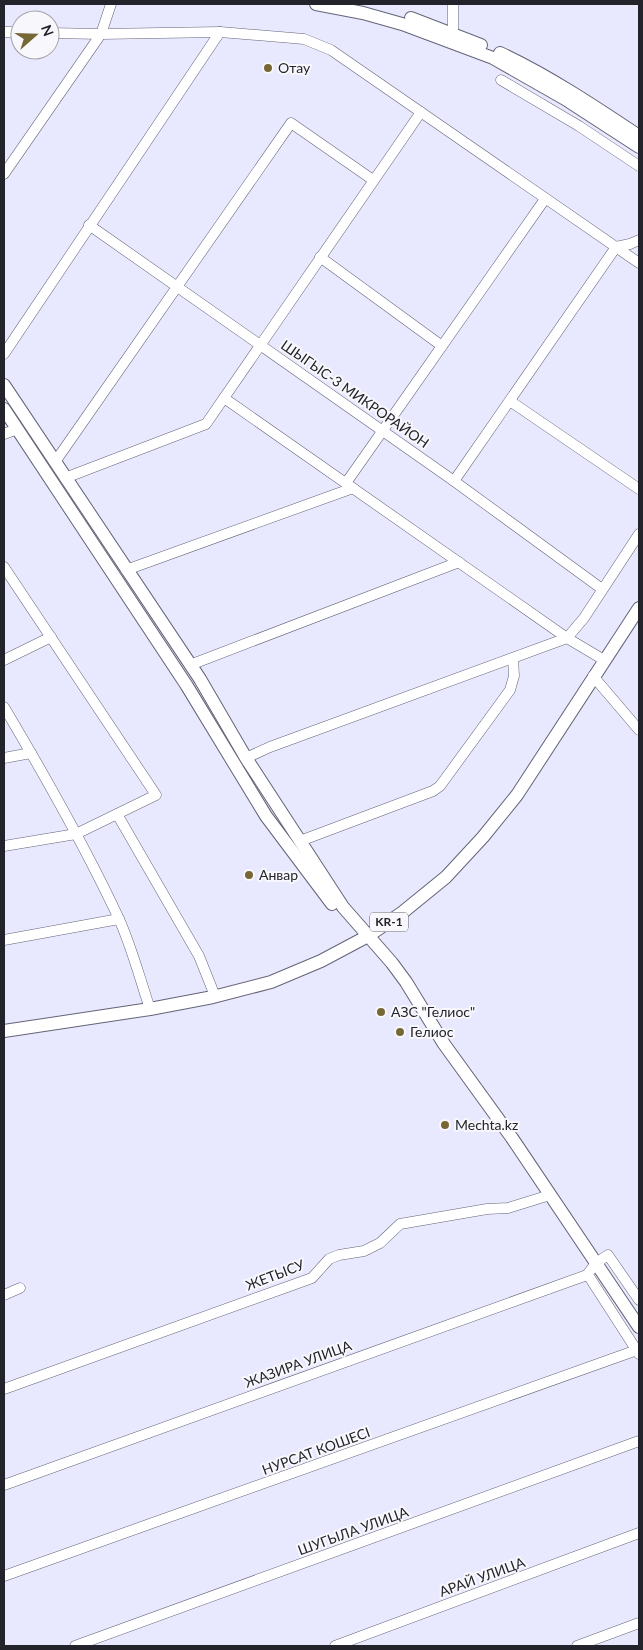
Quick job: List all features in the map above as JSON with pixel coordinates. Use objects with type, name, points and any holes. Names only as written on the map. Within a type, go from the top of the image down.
[{"type":"main road","points":[[316,4],[363,13],[454,38],[528,66],[639,136]]},
{"type":"main road","points":[[353,4],[405,16],[454,38],[530,78],[639,147]]},
{"type":"main road","points":[[4,385],[200,679],[246,758],[364,938]]},
{"type":"main road","points":[[4,410],[187,686],[266,816],[364,938],[392,963],[406,982],[444,1044],[512,1138],[639,1327]]},
{"type":"main road","name":"KR-1","points":[[4,1031],[150,1009],[271,982],[320,961],[364,938],[403,912],[446,877],[483,837],[517,795],[639,608]]},
{"type":"main road","points":[[187,686],[200,679]]},
{"type":"street","points":[[4,174],[101,34],[112,4]]},
{"type":"street","points":[[453,4],[454,38]]},
{"type":"street","points":[[4,354],[220,32]]},
{"type":"street","points":[[60,33],[220,32],[304,39],[331,50],[639,263]]},
{"type":"street","points":[[501,80],[579,126],[639,166]]},
{"type":"street","points":[[65,478],[206,424],[421,112]]},
{"type":"street","points":[[55,462],[291,123],[373,180]]},
{"type":"street","points":[[126,570],[349,485],[383,430],[545,199]]},
{"type":"street","name":"ШЫГЫС-3 МИКРОРАЙОН","points":[[89,225],[383,430],[602,589]]},
{"type":"street","points":[[454,481],[616,247],[639,240]]},
{"type":"street","points":[[320,258],[442,346]]},
{"type":"street","points":[[224,398],[568,638],[604,660]]},
{"type":"street","points":[[510,401],[639,489]]},
{"type":"street","points":[[4,434],[17,429]]},
{"type":"street","points":[[246,758],[270,747],[568,638],[584,618],[639,534]]},
{"type":"street","points":[[190,664],[460,562]]},
{"type":"street","points":[[4,567],[156,795],[76,834],[4,846]]},
{"type":"street","points":[[4,660],[51,637]]},
{"type":"street","points":[[300,841],[433,791],[440,786],[510,690],[514,676],[513,658]]},
{"type":"street","points":[[593,676],[639,730]]},
{"type":"street","points":[[4,707],[76,834],[119,919],[131,948],[150,1009]]},
{"type":"street","points":[[4,758],[31,753]]},
{"type":"street","points":[[117,814],[199,956],[215,996]]},
{"type":"street","points":[[4,940],[119,919]]},
{"type":"street","name":"ЖЕТЫСУ","points":[[4,1389],[312,1278],[329,1259],[339,1255],[364,1251],[380,1243],[400,1224],[487,1209],[508,1208],[550,1195]]},
{"type":"street","points":[[638,1352],[587,1275],[596,1263],[608,1255],[639,1300]]},
{"type":"street","name":"ЖАЗИРА УЛИЦА","points":[[4,1485],[587,1275]]},
{"type":"street","points":[[4,1295],[20,1288]]},
{"type":"street","name":"НУРСАТ КОШЕСI","points":[[4,1576],[638,1352]]},
{"type":"street","name":"ШУГЫЛА УЛИЦА","points":[[75,1646],[639,1441]]},
{"type":"street","name":"АРАЙ УЛИЦА","points":[[334,1646],[639,1533]]},
{"type":"street","points":[[577,1646],[639,1623]]},
{"type":"place","name":"Отау","points":[[268,68]]},
{"type":"place","name":"Анвар","points":[[249,875]]},
{"type":"place","name":"АЗС \"Гелиос\"","points":[[381,1012]]},
{"type":"place","name":"Гелиос","points":[[400,1032]]},
{"type":"place","name":"Mechta.kz","points":[[445,1125]]}]
